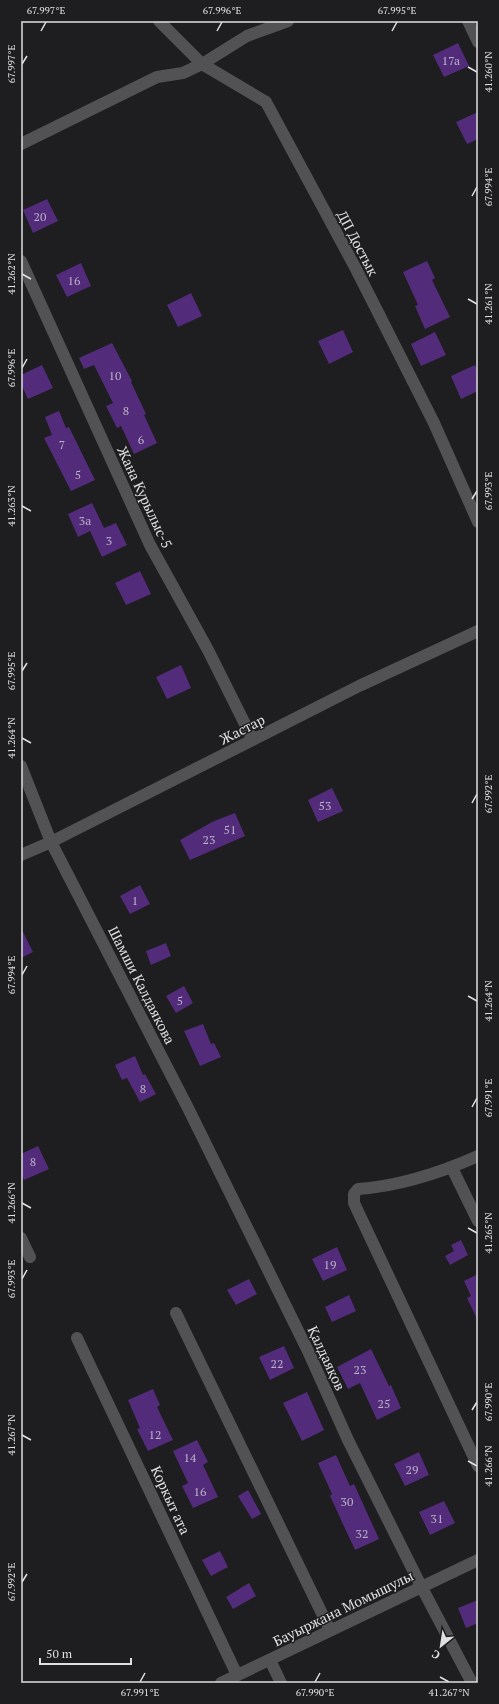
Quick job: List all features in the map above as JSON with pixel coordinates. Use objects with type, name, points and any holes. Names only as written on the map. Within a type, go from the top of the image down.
[{"type":"street","name":"ДП Достык","points":[[159,21],[202,64],[266,102],[356,269],[430,416],[478,522]]},
{"type":"street","points":[[21,144],[157,77],[184,73],[202,64],[247,36],[288,21]]},
{"type":"street","points":[[468,21],[478,42]]},
{"type":"street","name":"Жана Курылыс-5","points":[[21,261],[150,545],[208,650],[253,740]]},
{"type":"street","name":"Жастар","points":[[21,855],[51,842],[359,686],[478,631]]},
{"type":"street","name":"Шамши Калдаякова","points":[[21,766],[51,842],[160,1052],[205,1143]]},
{"type":"street","name":"Қалдаяқов","points":[[205,1143],[308,1351],[348,1440],[421,1586],[472,1683]]},
{"type":"street","points":[[478,1156],[452,1168],[424,1177],[358,1189],[354,1194],[354,1203],[478,1466]]},
{"type":"street","points":[[452,1168],[478,1221]]},
{"type":"street","points":[[21,1238],[30,1257]]},
{"type":"street","points":[[176,1313],[330,1630]]},
{"type":"street","name":"Коркыт ата","points":[[77,1338],[236,1675]]},
{"type":"street","name":"Бауыржана Момышулы","points":[[221,1683],[478,1560]]},
{"type":"street","points":[[270,1660],[281,1683]]},
{"type":"building","points":[[458,43],[469,66],[444,77],[433,55]]},
{"type":"building","points":[[478,112],[478,139],[467,144],[456,122]]},
{"type":"building","points":[[47,199],[58,221],[33,233],[23,210]]},
{"type":"building","points":[[427,261],[435,278],[432,280],[450,317],[425,329],[415,306],[418,305],[403,272]]},
{"type":"building","points":[[81,263],[91,286],[67,297],[56,275]]},
{"type":"building","points":[[191,293],[202,316],[178,327],[167,305]]},
{"type":"building","points":[[343,330],[353,352],[329,364],[318,341]]},
{"type":"building","points":[[435,332],[446,355],[421,366],[411,344]]},
{"type":"building","points":[[112,343],[132,381],[131,382],[146,414],[144,415],[157,443],[134,454],[121,426],[117,428],[106,406],[113,403],[94,365],[84,369],[79,358]]},
{"type":"building","points":[[42,365],[53,388],[28,399],[21,384],[21,375]]},
{"type":"building","points":[[475,365],[478,371],[478,391],[461,399],[451,376]]},
{"type":"building","points":[[59,411],[66,428],[69,427],[95,480],[71,491],[44,438],[52,435],[45,417]]},
{"type":"building","points":[[92,503],[104,528],[116,523],[127,545],[102,557],[90,531],[78,537],[68,514]]},
{"type":"building","points":[[140,571],[151,594],[126,605],[115,583]]},
{"type":"building","points":[[181,665],[191,688],[167,699],[156,677]]},
{"type":"building","points":[[332,788],[343,811],[318,822],[308,800]]},
{"type":"building","points":[[235,813],[245,836],[190,860],[180,840],[214,821]]},
{"type":"building","points":[[140,885],[150,904],[130,914],[120,896]]},
{"type":"building","points":[[21,928],[33,952],[21,958]]},
{"type":"building","points":[[166,943],[171,956],[151,965],[146,951]]},
{"type":"building","points":[[184,986],[193,1003],[176,1013],[166,996]]},
{"type":"building","points":[[203,1024],[211,1044],[214,1043],[221,1057],[200,1066],[184,1031]]},
{"type":"building","points":[[135,1056],[143,1075],[145,1074],[156,1094],[140,1102],[127,1078],[122,1080],[115,1065]]},
{"type":"building","points":[[38,1146],[49,1169],[24,1180],[21,1173],[21,1154]]},
{"type":"building","points":[[461,1240],[468,1255],[450,1265],[445,1256],[454,1251],[451,1245]]},
{"type":"building","points":[[337,1247],[347,1270],[323,1281],[312,1259]]},
{"type":"building","points":[[478,1274],[478,1321],[467,1298],[471,1296],[464,1281]]},
{"type":"building","points":[[249,1279],[257,1294],[236,1305],[227,1290]]},
{"type":"building","points":[[349,1295],[356,1311],[332,1322],[325,1307]]},
{"type":"building","points":[[284,1346],[294,1368],[270,1380],[259,1357]]},
{"type":"building","points":[[371,1349],[389,1386],[391,1385],[401,1408],[377,1420],[360,1383],[348,1389],[337,1367]]},
{"type":"building","points":[[153,1389],[160,1405],[157,1407],[173,1440],[148,1451],[137,1429],[140,1428],[128,1400]]},
{"type":"building","points":[[307,1392],[324,1430],[302,1441],[283,1403]]},
{"type":"building","points":[[197,1440],[208,1462],[203,1465],[218,1497],[193,1508],[182,1486],[188,1483],[173,1451]]},
{"type":"building","points":[[419,1452],[429,1475],[405,1486],[394,1464]]},
{"type":"building","points":[[336,1455],[350,1486],[354,1484],[379,1539],[355,1550],[330,1496],[332,1494],[318,1463]]},
{"type":"building","points":[[248,1490],[261,1514],[252,1519],[238,1496]]},
{"type":"building","points":[[444,1501],[455,1523],[430,1535],[419,1512]]},
{"type":"building","points":[[220,1551],[228,1567],[211,1576],[202,1560]]},
{"type":"building","points":[[249,1583],[256,1596],[233,1609],[226,1597]]},
{"type":"building","points":[[478,1600],[478,1623],[466,1628],[458,1608]]}]
